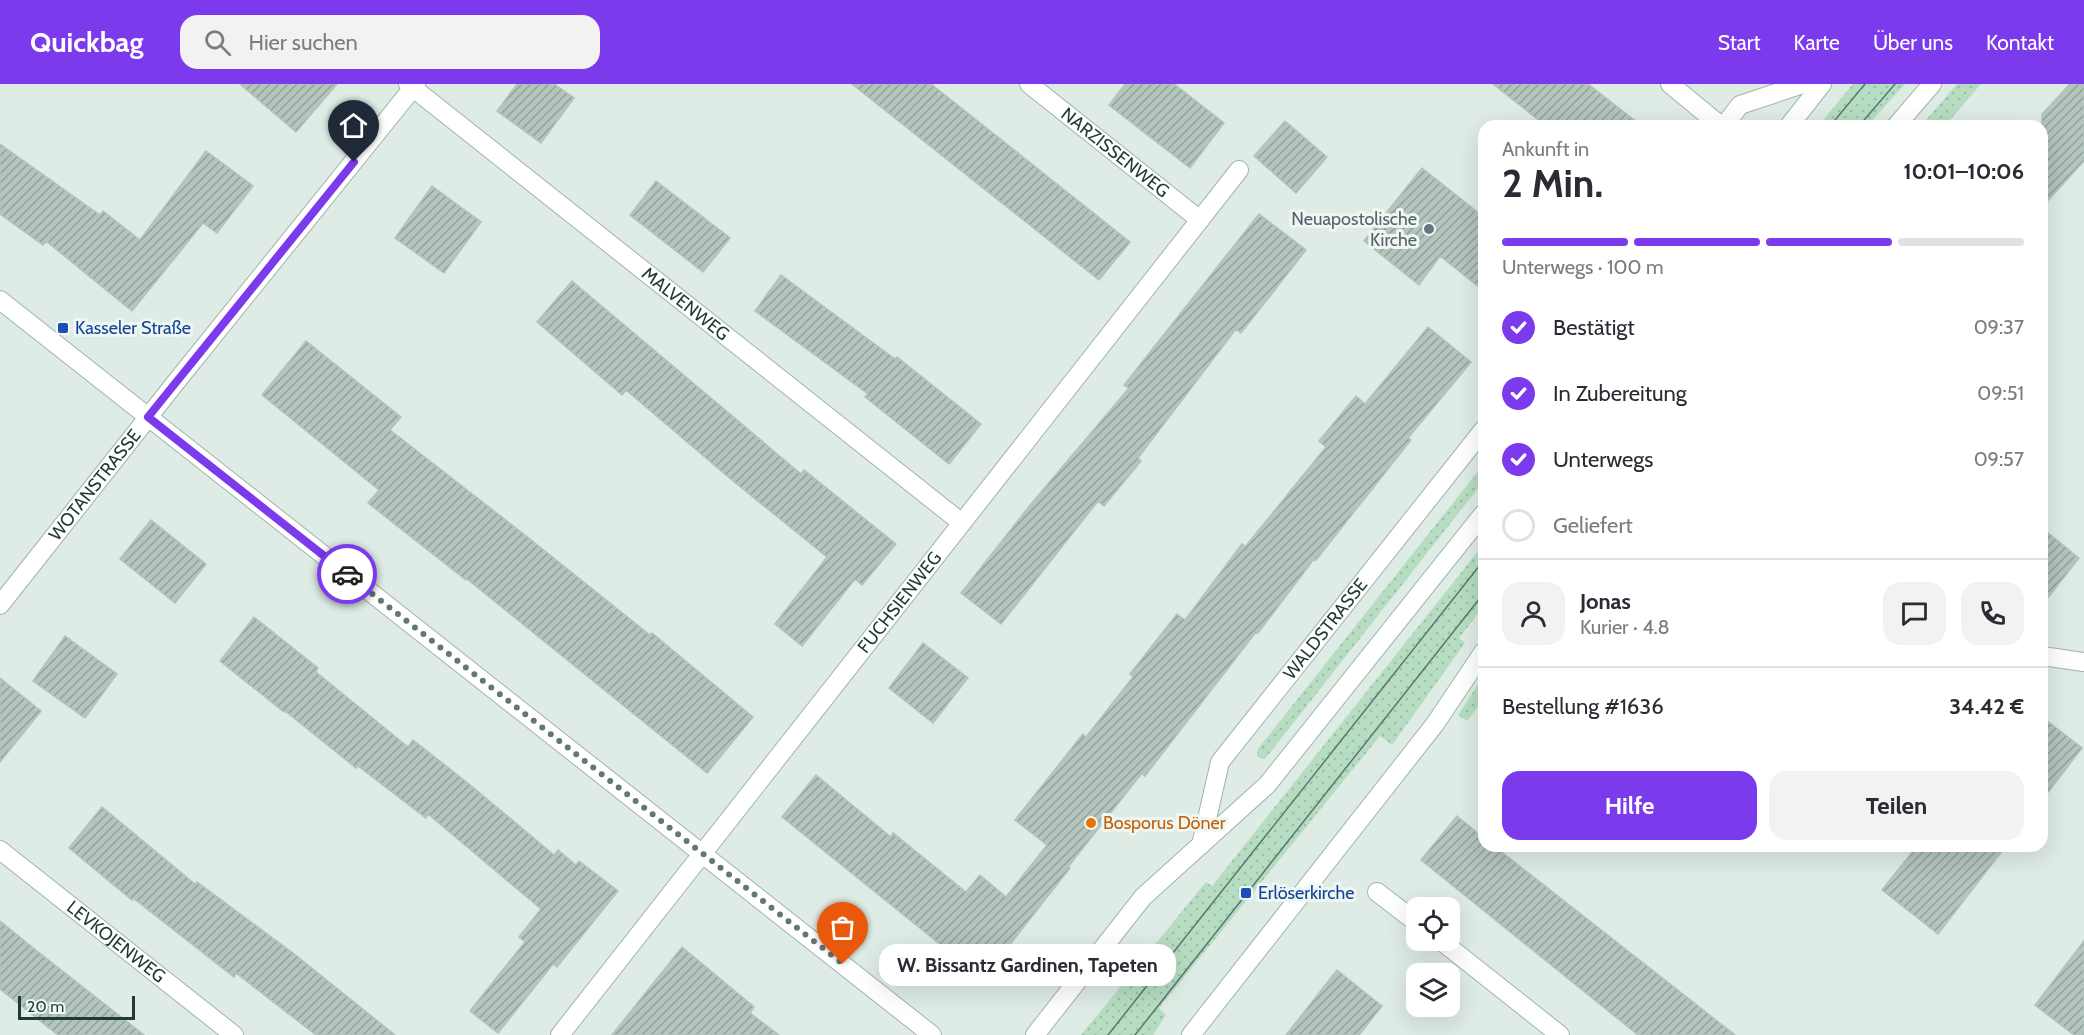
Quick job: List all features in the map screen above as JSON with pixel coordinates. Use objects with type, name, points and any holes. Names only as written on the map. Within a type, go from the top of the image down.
[{"type":"street","name":"NARZISSENWEG","points":[[1029,84],[1200,220]]},
{"type":"street","points":[[1670,84],[1715,120]]},
{"type":"street","points":[[1728,120],[1740,105],[1803,84]]},
{"type":"street","points":[[1794,120],[1822,84]]},
{"type":"street","points":[[1901,120],[1932,84]]},
{"type":"street","name":"WOTANSTRASSE","points":[[0,605],[412,85]]},
{"type":"street","name":"MALVENWEG","points":[[412,85],[962,523]]},
{"type":"street","name":"FUCHSIENWEG","points":[[560,1035],[1239,170]]},
{"type":"street","points":[[0,300],[932,1035]]},
{"type":"street","name":"WALDSTRASSE","points":[[1201,845],[1220,762],[1478,437]]},
{"type":"street","points":[[1035,1035],[1143,897],[1267,785],[1478,521]]},
{"type":"street","points":[[2048,657],[2084,662]]},
{"type":"street","points":[[1191,1035],[1435,724],[1478,660]]},
{"type":"street","name":"LEVKOJENWEG","points":[[0,850],[234,1035]]},
{"type":"street","points":[[1377,892],[1406,914]]},
{"type":"street","points":[[1454,951],[1560,1035]]},
{"type":"green space","points":[[1853,84],[1905,84],[1872,120],[1823,120]]},
{"type":"green space","points":[[1957,84],[1981,84],[1950,120],[1926,120]]},
{"type":"green space","points":[[1478,471],[1478,488],[1265,759],[1257,757],[1258,749]]},
{"type":"green space","points":[[1478,551],[1478,613],[1459,638],[1465,643],[1392,745],[1380,736],[1159,1008],[1166,1015],[1153,1035],[1081,1035],[1206,882],[1212,886]]},
{"type":"green space","points":[[1478,685],[1478,707],[1467,721],[1458,715]]},
{"type":"building","points":[[240,84],[337,84],[296,132]]},
{"type":"building","points":[[517,84],[554,84],[574,98],[541,143],[497,111]]},
{"type":"building","points":[[852,84],[931,84],[1130,242],[1099,280]]},
{"type":"building","points":[[1125,84],[1174,84],[1224,123],[1190,168],[1109,105]]},
{"type":"building","points":[[1493,84],[1588,84],[1634,120],[1538,120]]},
{"type":"building","points":[[2070,84],[2084,84],[2084,161],[2048,200],[2048,120],[2042,120],[2042,114]]},
{"type":"building","points":[[1285,121],[1327,157],[1296,193],[1254,156]]},
{"type":"building","points":[[0,144],[100,215],[103,211],[140,240],[206,151],[253,186],[217,233],[203,223],[132,311],[46,241],[43,245],[0,214]]},
{"type":"building","name":"Neuapostolische Kirche","points":[[1422,168],[1478,212],[1478,286],[1440,256],[1419,285],[1364,241]]},
{"type":"building","points":[[656,181],[730,238],[703,272],[630,215]]},
{"type":"building","points":[[432,186],[481,222],[444,273],[395,238]]},
{"type":"building","points":[[1259,214],[1306,250],[1241,333],[1236,329],[1138,458],[1141,461],[1104,506],[1098,501],[1001,624],[961,593],[1031,504],[1129,388],[1124,385]]},
{"type":"building","points":[[781,275],[895,359],[897,357],[981,424],[949,464],[865,397],[868,394],[755,311]]},
{"type":"building","points":[[572,281],[801,474],[804,470],[896,544],[862,585],[855,579],[802,646],[775,624],[827,557],[626,390],[622,395],[537,322]]},
{"type":"building","points":[[1428,327],[1471,362],[1408,438],[1411,440],[1316,560],[1314,559],[1258,633],[1256,632],[1145,776],[1142,773],[983,979],[782,817],[816,775],[891,837],[893,833],[966,892],[980,875],[1006,897],[1047,845],[1015,820],[1083,734],[1086,737],[1133,677],[1130,674],[1177,614],[1185,620],[1242,544],[1245,547],[1326,447],[1319,441],[1356,396],[1365,404]]},
{"type":"building","points":[[306,341],[401,417],[390,430],[650,635],[652,633],[753,717],[707,773],[467,579],[368,503],[379,490],[262,395]]},
{"type":"building","points":[[151,520],[206,564],[175,603],[120,559]]},
{"type":"building","points":[[2048,533],[2079,558],[2048,597]]},
{"type":"building","points":[[254,617],[318,668],[316,672],[408,747],[413,740],[554,855],[558,850],[576,865],[579,861],[618,891],[557,967],[553,964],[498,1033],[470,1011],[525,942],[519,937],[541,909],[428,814],[426,818],[358,766],[356,768],[220,661]]},
{"type":"building","points":[[65,636],[117,674],[85,718],[33,681]]},
{"type":"building","points":[[923,643],[968,678],[933,723],[889,688]]},
{"type":"building","points":[[0,678],[41,711],[0,762]]},
{"type":"building","points":[[2048,722],[2082,748],[2048,792]]},
{"type":"building","points":[[102,807],[195,884],[197,882],[293,953],[395,1035],[316,1035],[236,973],[234,977],[133,898],[132,900],[69,848]]},
{"type":"building","points":[[1457,816],[1478,833],[1478,852],[1502,852],[1735,1035],[1638,1035],[1421,860]]},
{"type":"building","points":[[1912,852],[2001,852],[1938,934],[1882,890]]},
{"type":"building","points":[[0,921],[144,1035],[58,1035],[0,989]]},
{"type":"building","points":[[2084,941],[2084,1035],[2074,1035],[2035,1005]]},
{"type":"building","points":[[682,947],[754,1007],[750,1013],[779,1035],[612,1035]]},
{"type":"building","points":[[1337,970],[1382,1006],[1359,1035],[1286,1035]]},
{"type":"tram line","points":[[1835,120],[1865,84]]},
{"type":"tram line","points":[[1864,120],[1895,84]]},
{"type":"tram line","points":[[1108,1035],[1478,568]]},
{"type":"tram line","points":[[1135,1035],[1478,601]]},
{"type":"way so far","points":[[347,574],[843,964]]},
{"type":"place","name":"Neuapostolische Kirche","points":[[1429,229]]},
{"type":"place","name":"Kasseler Straße","points":[[63,328]]},
{"type":"place","name":"Bosporus Döner","points":[[1091,823]]},
{"type":"place","name":"Erlöserkirche","points":[[1246,893]]},
{"type":"place","name":"W. Bissantz Gardinen, Tapeten","points":[[843,964]]},
{"type":"route","points":[[347,574],[148,417],[354,162]]}]
